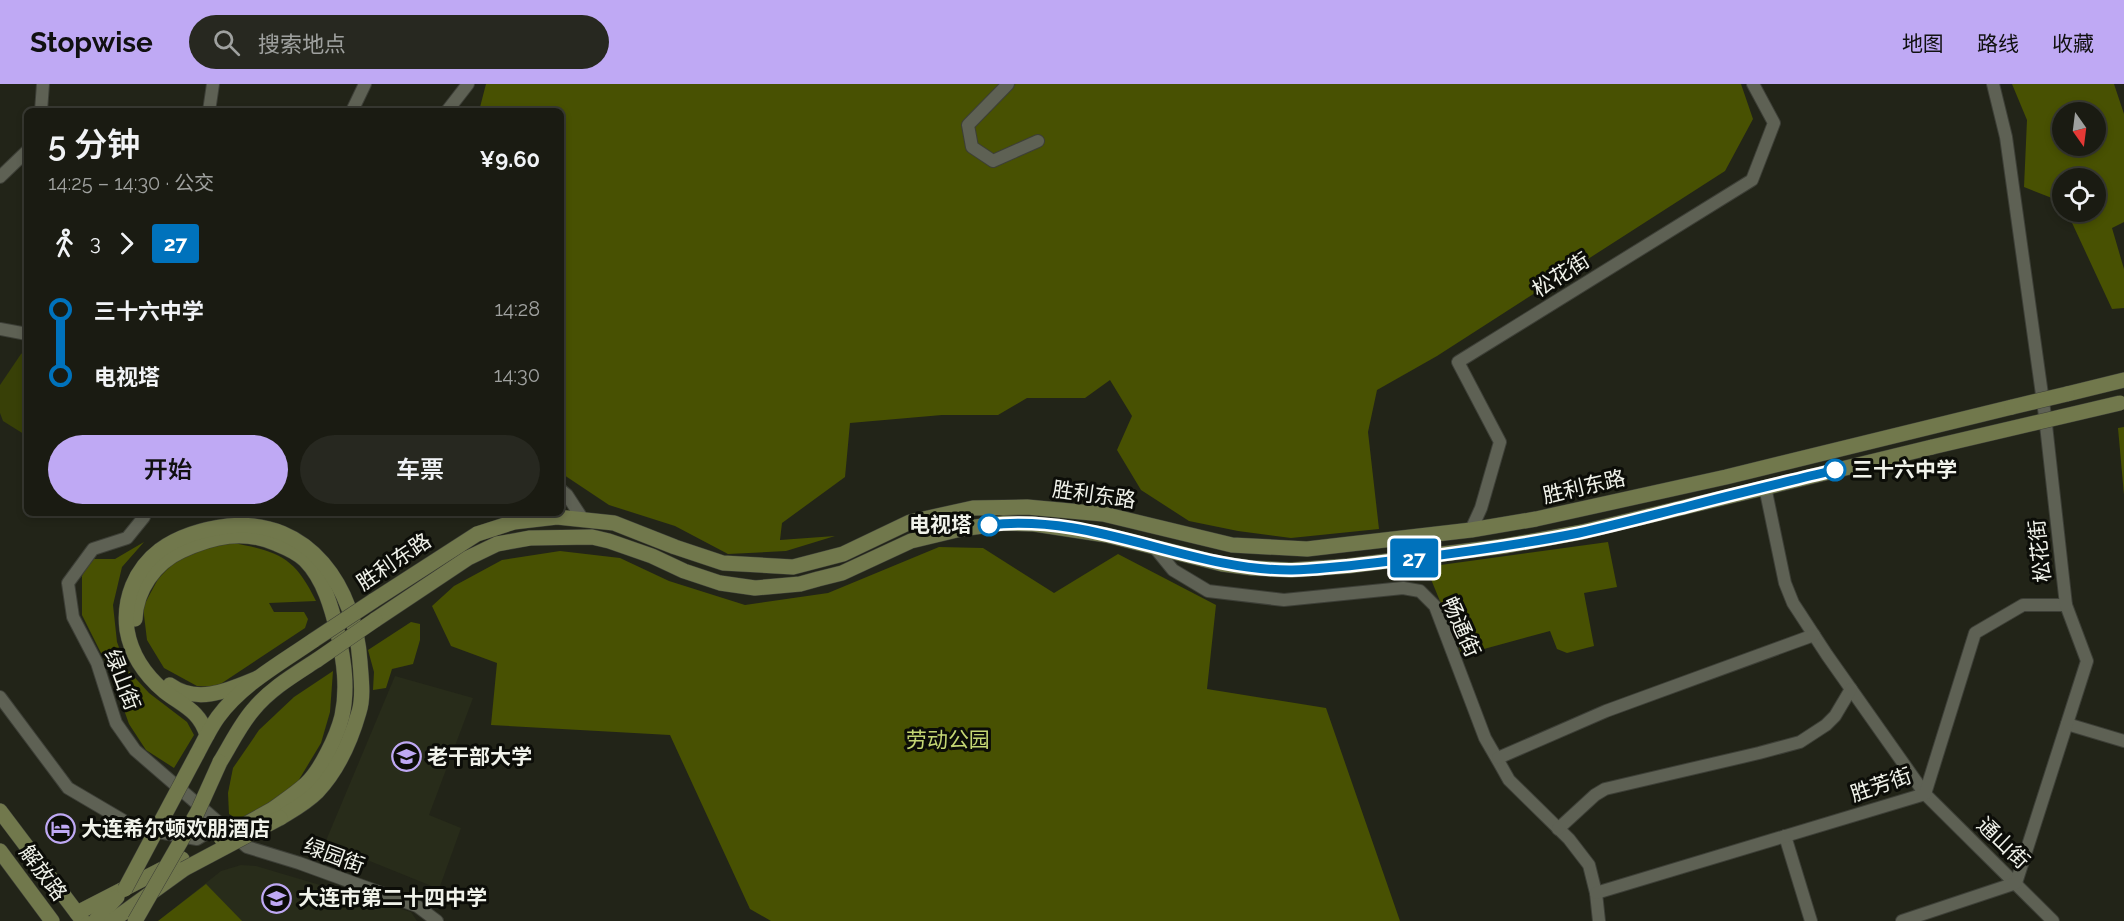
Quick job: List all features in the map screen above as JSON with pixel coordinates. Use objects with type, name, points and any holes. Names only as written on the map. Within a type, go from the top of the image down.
[{"type":"main road","name":"胜利东路","points":[[125,889],[207,735],[219,716],[258,678],[477,534],[514,522],[557,517],[614,523],[723,563],[793,567],[843,554],[910,522],[973,508],[1027,507],[1103,514],[1232,545],[1306,549],[1471,530],[1536,519],[1726,477],[2124,380]]},
{"type":"main road","name":"胜利东路","points":[[135,921],[197,813],[220,762],[254,708],[275,688],[375,620],[468,558],[497,544],[530,538],[562,536],[600,539],[652,556],[684,572],[720,583],[755,588],[800,584],[842,573],[911,541],[962,529],[1005,523],[1034,524],[1106,535],[1222,564],[1252,568],[1291,570],[1348,566],[1472,551],[1564,536],[2122,403]]},
{"type":"main road","points":[[79,918],[277,814],[302,804],[317,791],[336,767],[360,710],[359,646],[346,599],[323,562],[303,544],[270,529],[245,525],[211,528],[191,533],[171,542],[155,554],[138,575],[129,591],[126,613],[127,632],[139,665],[164,691],[197,714],[207,735]]},
{"type":"main road","points":[[258,678],[206,696],[189,694],[173,688],[147,662],[135,629],[136,606],[148,578],[171,556],[203,540],[236,534],[264,538],[292,550],[306,561],[321,584],[331,608],[343,656],[346,682],[342,716],[328,750],[308,783],[277,814]]},
{"type":"main road","name":"解放路","points":[[0,811],[79,918]]},
{"type":"main road","name":"解放路","points":[[0,851],[52,921]]},
{"type":"main road","points":[[111,921],[183,864]]},
{"type":"main road","points":[[95,921],[125,889]]},
{"type":"main road","points":[[111,921],[125,889]]},
{"type":"street","points":[[41,108],[43,84]]},
{"type":"street","points":[[209,108],[213,84]]},
{"type":"street","points":[[353,108],[365,84]]},
{"type":"street","points":[[449,108],[468,84]]},
{"type":"street","points":[[1008,84],[968,125],[972,147],[993,161],[1038,141]]},
{"type":"street","name":"松花街","points":[[1471,530],[1500,442],[1458,362],[1752,180],[1774,123],[1753,84]]},
{"type":"street","name":"松花街","points":[[1993,84],[2006,138],[2045,416],[2066,605],[2087,661],[2016,883]]},
{"type":"street","points":[[0,177],[24,154]]},
{"type":"street","points":[[0,328],[24,333]]},
{"type":"street","name":"通山街","points":[[1765,487],[1785,583],[1793,603],[1814,635],[1925,794],[2053,921]]},
{"type":"street","points":[[564,492],[582,518]]},
{"type":"street","name":"绿山街","points":[[144,516],[127,538],[93,549],[68,583],[73,617],[97,663],[116,723],[135,750],[247,847]]},
{"type":"street","name":"畅通街","points":[[1155,548],[1173,570],[1208,591],[1284,600],[1403,588],[1420,591],[1435,606],[1485,738],[1509,780],[1581,853],[1589,865],[1596,893],[1599,921]]},
{"type":"street","name":"胜芳街","points":[[1596,893],[1925,794],[1976,633],[2022,605],[2066,605]]},
{"type":"street","points":[[1498,758],[1606,711],[1814,635]]},
{"type":"street","points":[[1558,829],[1595,795],[1605,789],[1800,742],[1826,725],[1851,689]]},
{"type":"street","points":[[0,698],[68,788],[136,828],[196,839],[221,824]]},
{"type":"street","points":[[2067,724],[2124,741]]},
{"type":"street","points":[[1785,837],[1811,921]]},
{"type":"street","name":"绿园街","points":[[247,847],[299,863],[417,906],[437,921]]},
{"type":"street","points":[[1902,921],[2016,883]]},
{"type":"shaded area","points":[[24,352],[24,434],[3,421],[0,413],[0,385]]},
{"type":"shaded area","name":"老干部大学","points":[[395,676],[473,698],[429,815],[461,828],[439,889],[325,843]]},
{"type":"shaded area","name":"大连市第二十四中学","points":[[241,865],[256,866],[411,912],[417,921],[158,921],[221,871]]},
{"type":"green space","points":[[486,84],[1741,84],[1753,119],[1725,171],[1437,356],[1377,390],[1368,432],[1379,529],[1291,538],[1238,531],[1189,521],[1141,490],[1117,450],[1132,416],[1110,380],[1085,398],[1027,398],[998,415],[942,415],[850,423],[845,477],[782,523],[780,540],[835,536],[786,551],[728,554],[675,526],[609,505],[564,475],[564,108],[480,108]]},
{"type":"green space","points":[[2012,84],[2114,84],[2124,114],[2124,222],[2112,228],[2124,269],[2124,308],[2112,309],[2072,222],[2106,222],[2106,168],[2052,168],[2052,198],[2024,187],[2027,120]]},
{"type":"green space","points":[[2124,427],[2124,495],[2118,428]]},
{"type":"green space","points":[[144,542],[122,567],[113,605],[117,642],[127,669],[149,693],[187,722],[194,735],[174,768],[146,750],[129,724],[111,673],[82,615],[82,576],[90,559],[115,559]]},
{"type":"green space","points":[[1608,542],[1617,587],[1584,593],[1594,646],[1567,653],[1557,649],[1550,631],[1462,655],[1426,567]]},
{"type":"green space","points":[[234,543],[263,550],[284,559],[301,575],[316,601],[269,603],[274,612],[304,612],[308,619],[305,628],[216,687],[197,686],[164,668],[147,640],[143,607],[158,579],[178,558],[202,548]]},
{"type":"green space","name":"劳动公园","points":[[939,547],[983,548],[1054,593],[1118,554],[1216,605],[1207,689],[1326,708],[1400,921],[771,921],[750,909],[670,735],[491,725],[497,663],[451,646],[432,606],[454,586],[502,560],[560,551],[620,558],[669,581],[745,605],[828,593]]},
{"type":"green space","points":[[411,622],[420,624],[420,640],[413,664],[392,669],[386,688],[373,690],[374,672],[368,650]]},
{"type":"green space","points":[[333,671],[330,712],[321,743],[297,783],[271,810],[239,820],[229,814],[228,793],[233,768],[259,730],[294,697]]},
{"type":"green space","points":[[206,884],[242,921],[158,921]]},
{"type":"bus line","name":"27","points":[[989,525],[1005,523],[1060,527],[1106,535],[1222,564],[1291,570],[1461,553],[1564,536],[1835,470]]},
{"type":"place","name":"三十六中学","points":[[1835,470]]},
{"type":"place","name":"电视塔","points":[[989,525]]},
{"type":"place","name":"老干部大学","points":[[406,757]]},
{"type":"place","name":"大连希尔顿欢朋酒店","points":[[60,829]]},
{"type":"place","name":"大连市第二十四中学","points":[[277,898]]}]
